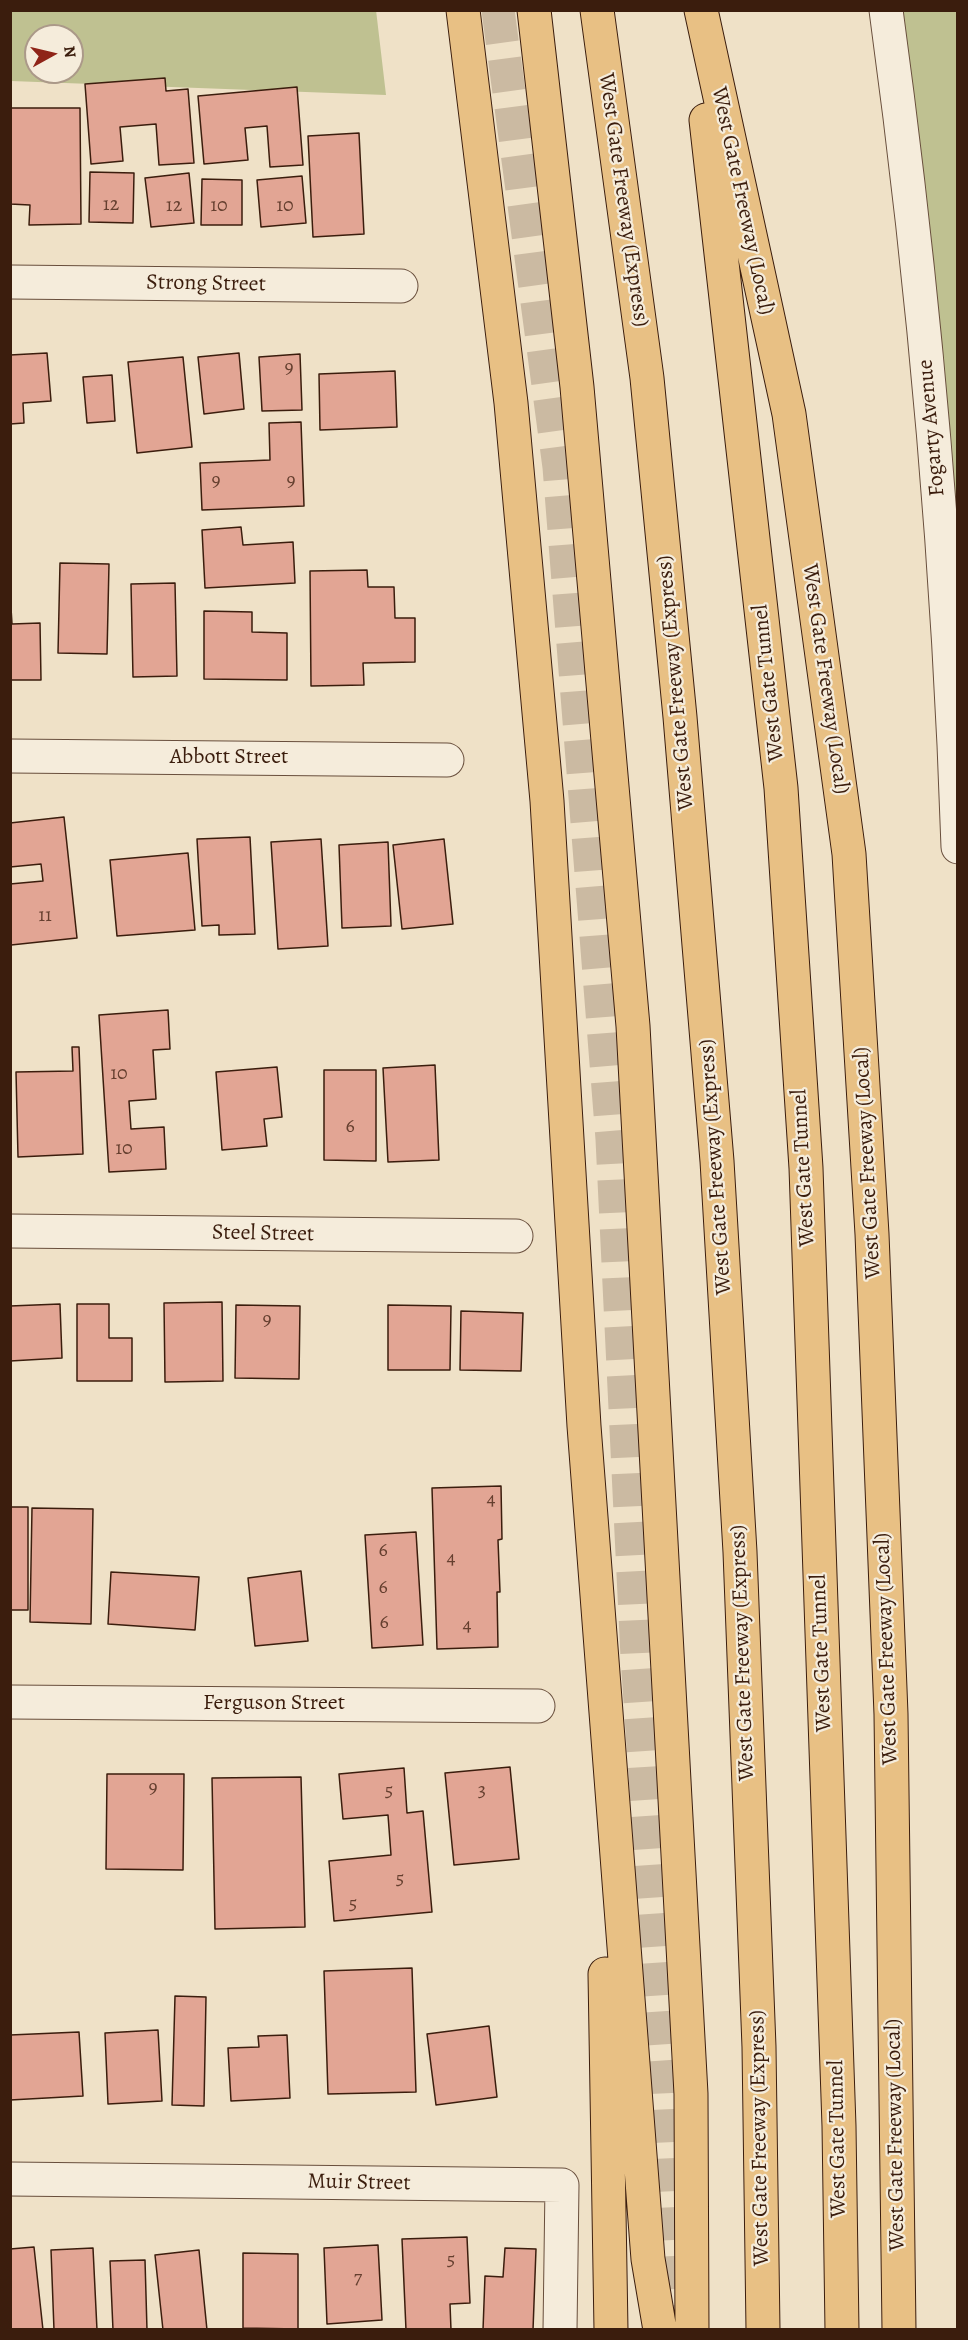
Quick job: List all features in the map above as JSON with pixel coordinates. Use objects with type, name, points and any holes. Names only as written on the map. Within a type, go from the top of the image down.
[{"type":"highway","points":[[463,10],[511,403],[547,801],[584,1426],[648,2259],[660,2330]]},
{"type":"highway","points":[[534,10],[577,387],[633,1026],[691,2094],[692,2330]]},
{"type":"highway","name":"West Gate Freeway (Express)","points":[[597,10],[647,378],[681,729],[717,1161],[740,1552],[757,1988],[763,2330]]},
{"type":"highway","name":"West Gate Tunnel","points":[[694,10],[781,788],[806,1168],[839,2126],[842,2330]]},
{"type":"highway","name":"West Gate Freeway (Local)","points":[[701,10],[789,414],[849,854],[872,1234],[891,1714],[899,2330]]},
{"type":"highway","points":[[584,1426],[608,2054],[611,2330]]},
{"type":"street","name":"Fogarty Avenue","points":[[886,10],[904,144],[936,446],[957,847]]},
{"type":"street","name":"Strong Street","points":[[10,282],[401,286]]},
{"type":"street","name":"Abbott Street","points":[[10,756],[447,760]]},
{"type":"street","name":"Steel Street","points":[[10,1231],[516,1236]]},
{"type":"street","name":"Ferguson Street","points":[[10,1702],[538,1706]]},
{"type":"street","name":"Muir Street","points":[[10,2179],[562,2185],[560,2330]]},
{"type":"green space","points":[[376,10],[386,95],[84,84],[84,24],[24,24],[24,81],[11,81],[11,11]]},
{"type":"green space","points":[[886,11],[957,11],[957,840]]},
{"type":"building","points":[[165,78],[166,91],[188,89],[194,163],[159,165],[156,124],[120,127],[123,161],[91,164],[85,84]]},
{"type":"building","points":[[297,87],[303,165],[270,167],[267,126],[245,128],[248,160],[204,164],[198,96]]},
{"type":"building","points":[[10,108],[80,108],[81,224],[29,225],[30,205],[10,204]]},
{"type":"building","points":[[359,133],[364,234],[313,237],[308,136]]},
{"type":"building","points":[[90,172],[134,173],[133,223],[89,222]]},
{"type":"building","points":[[189,173],[194,223],[151,227],[145,178]]},
{"type":"building","points":[[302,176],[306,223],[261,227],[257,180]]},
{"type":"building","points":[[202,179],[242,180],[242,225],[201,225]]},
{"type":"building","points":[[47,353],[51,401],[23,403],[24,423],[10,424],[10,355]]},
{"type":"building","points":[[239,353],[244,409],[204,414],[198,357]]},
{"type":"building","points":[[300,354],[302,410],[262,411],[259,357]]},
{"type":"building","points":[[183,357],[192,447],[137,453],[128,362]]},
{"type":"building","points":[[395,371],[397,427],[320,430],[319,374]]},
{"type":"building","points":[[112,375],[115,421],[87,423],[83,377]]},
{"type":"building","points":[[301,422],[304,506],[202,510],[200,463],[270,460],[269,423]]},
{"type":"building","points":[[241,527],[243,545],[293,542],[295,583],[205,588],[202,530]]},
{"type":"building","points":[[60,563],[109,564],[107,654],[58,653]]},
{"type":"building","points":[[367,570],[368,587],[394,587],[395,618],[415,618],[415,662],[363,663],[364,685],[311,686],[310,571]]},
{"type":"building","points":[[175,583],[177,676],[133,677],[131,584]]},
{"type":"building","points":[[10,592],[12,624],[40,623],[41,680],[10,680]]},
{"type":"building","points":[[204,611],[252,612],[252,632],[287,633],[287,680],[204,679]]},
{"type":"building","points":[[64,817],[77,938],[11,945],[10,884],[43,881],[41,864],[10,867],[10,823]]},
{"type":"building","points":[[250,837],[255,934],[219,935],[219,925],[202,926],[197,839]]},
{"type":"building","points":[[321,839],[328,946],[278,949],[271,842]]},
{"type":"building","points":[[444,839],[453,924],[402,929],[393,845]]},
{"type":"building","points":[[388,842],[391,926],[342,928],[339,845]]},
{"type":"building","points":[[188,853],[195,930],[117,936],[110,860]]},
{"type":"building","points":[[168,1010],[170,1049],[153,1050],[156,1099],[129,1101],[131,1129],[164,1127],[166,1169],[109,1172],[99,1015]]},
{"type":"building","points":[[72,1047],[79,1047],[83,1154],[18,1157],[16,1072],[73,1071]]},
{"type":"building","points":[[435,1065],[439,1160],[388,1162],[383,1068]]},
{"type":"building","points":[[277,1067],[282,1117],[264,1119],[267,1146],[222,1150],[216,1072]]},
{"type":"building","points":[[324,1070],[376,1070],[376,1161],[324,1160]]},
{"type":"building","points":[[222,1302],[223,1381],[165,1382],[164,1303]]},
{"type":"building","points":[[60,1304],[62,1358],[10,1361],[10,1306]]},
{"type":"building","points":[[77,1304],[109,1304],[109,1338],[132,1338],[132,1381],[77,1381]]},
{"type":"building","points":[[236,1305],[300,1306],[299,1379],[235,1378]]},
{"type":"building","points":[[388,1305],[451,1306],[450,1370],[388,1370]]},
{"type":"building","points":[[461,1311],[523,1313],[521,1371],[460,1370]]},
{"type":"building","points":[[501,1486],[502,1539],[498,1540],[500,1592],[497,1592],[498,1647],[437,1649],[432,1488]]},
{"type":"building","points":[[10,1507],[28,1507],[28,1610],[10,1610]]},
{"type":"building","points":[[32,1508],[93,1509],[91,1624],[30,1622]]},
{"type":"building","points":[[416,1532],[423,1645],[372,1648],[365,1535]]},
{"type":"building","points":[[301,1571],[308,1641],[255,1646],[248,1578]]},
{"type":"building","points":[[111,1572],[199,1577],[195,1630],[108,1624]]},
{"type":"building","points":[[510,1767],[519,1859],[454,1865],[445,1773]]},
{"type":"building","points":[[404,1768],[407,1813],[423,1811],[432,1912],[334,1921],[329,1861],[391,1855],[388,1815],[343,1819],[339,1774]]},
{"type":"building","points":[[107,1774],[184,1774],[183,1870],[106,1869]]},
{"type":"building","points":[[301,1777],[305,1927],[215,1929],[212,1778]]},
{"type":"building","points":[[412,1968],[416,2092],[328,2094],[324,1971]]},
{"type":"building","points":[[175,1996],[206,1997],[204,2106],[172,2105]]},
{"type":"building","points":[[489,2026],[497,2097],[436,2105],[427,2034]]},
{"type":"building","points":[[158,2030],[162,2101],[108,2104],[105,2033]]},
{"type":"building","points":[[79,2032],[83,2096],[10,2100],[10,2035]]},
{"type":"building","points":[[287,2035],[290,2098],[231,2101],[228,2048],[259,2047],[258,2036]]},
{"type":"building","points":[[467,2237],[470,2303],[450,2304],[451,2330],[406,2330],[402,2239]]},
{"type":"building","points":[[378,2245],[382,2320],[327,2324],[324,2248]]},
{"type":"building","points":[[34,2247],[43,2330],[10,2330],[10,2249]]},
{"type":"building","points":[[93,2248],[97,2330],[54,2330],[51,2250]]},
{"type":"building","points":[[505,2248],[536,2249],[533,2330],[483,2330],[485,2276],[503,2277]]},
{"type":"building","points":[[199,2250],[207,2330],[163,2330],[155,2255]]},
{"type":"building","points":[[243,2253],[298,2254],[298,2329],[243,2328]]},
{"type":"building","points":[[145,2260],[147,2330],[113,2330],[110,2261]]},
{"type":"tunnel","points":[[498,10],[559,467],[612,1139],[637,1657],[666,2084],[677,2325]]}]
